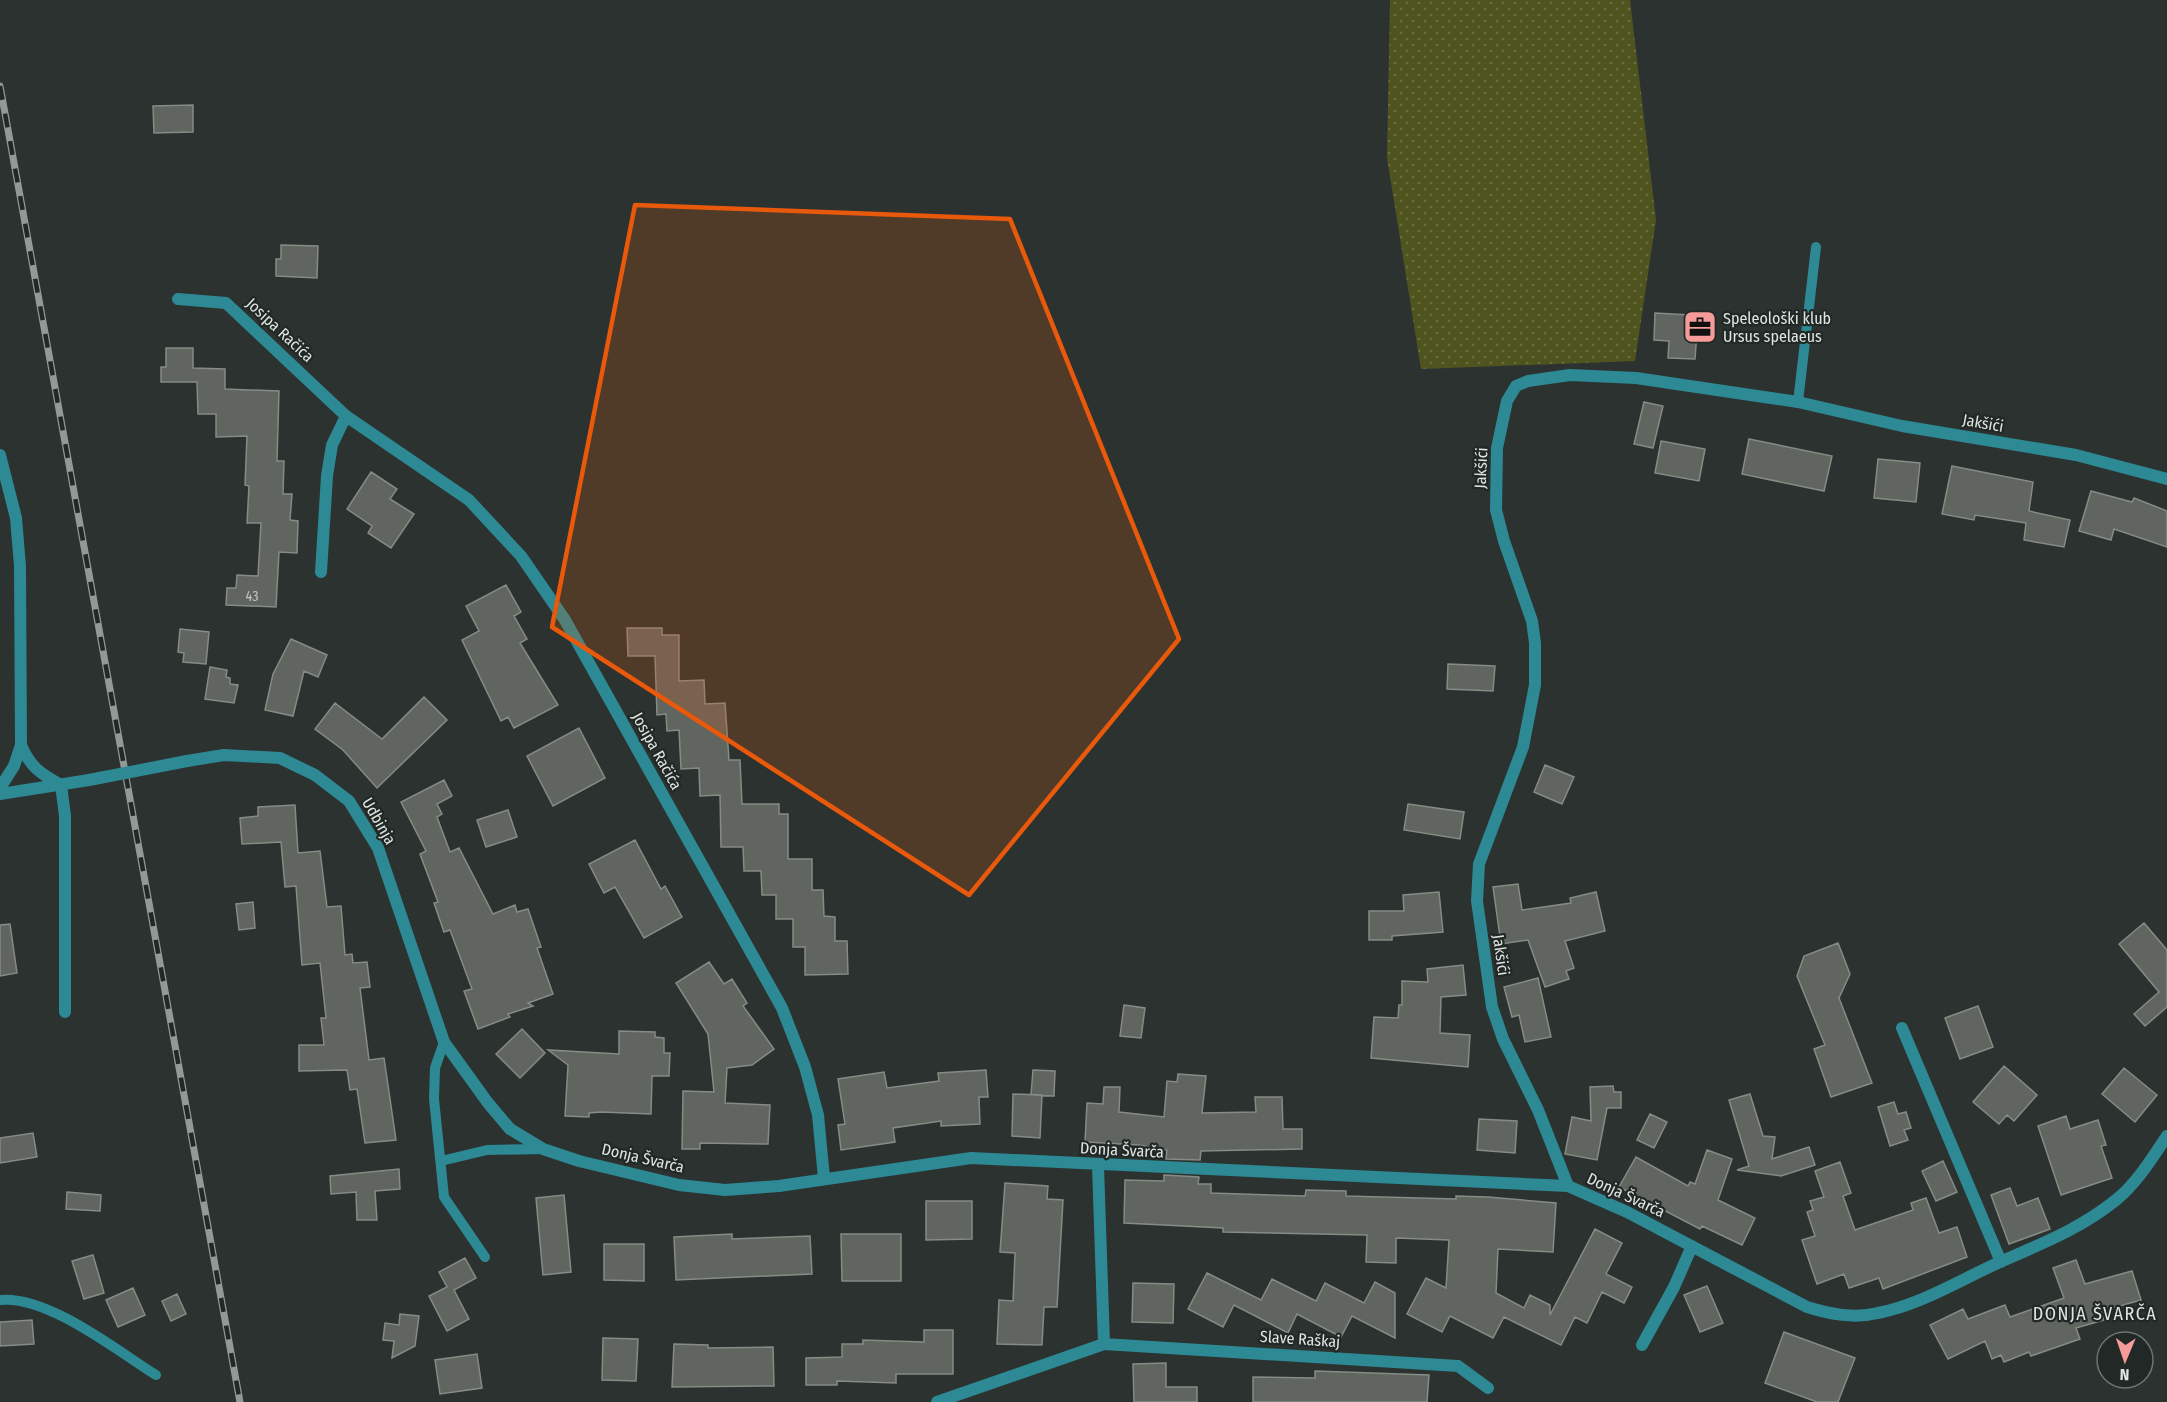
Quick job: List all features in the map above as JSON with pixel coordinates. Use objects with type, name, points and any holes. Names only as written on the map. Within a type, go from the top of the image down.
[{"type":"street","name":"Josipa Račića","points":[[178,299],[226,303],[346,416],[469,500],[521,556],[565,620],[782,1008],[805,1067],[818,1114],[824,1178]]},
{"type":"street","name":"Jakšići","points":[[1568,1186],[1538,1110],[1503,1039],[1492,1007],[1477,901],[1479,864],[1523,747],[1535,685],[1535,643],[1532,621],[1504,541],[1496,510],[1497,448],[1507,401],[1516,386],[1528,381],[1570,375],[1636,378],[1798,402],[1902,426],[2076,455],[2167,479]]},
{"type":"street","points":[[321,572],[327,476],[332,445],[346,416]]},
{"type":"street","points":[[0,455],[16,518],[20,566],[21,745],[14,766],[0,788]]},
{"type":"street","points":[[21,745],[28,762],[38,773],[61,785],[65,816],[65,1012]]},
{"type":"street","name":"Udbinja","points":[[0,794],[224,755],[280,758],[315,775],[349,801],[378,848],[444,1042],[488,1103],[510,1129],[543,1149]]},
{"type":"street","points":[[1902,1028],[2001,1262]]},
{"type":"street","name":"Donja Švarča","points":[[543,1149],[629,1174],[679,1185],[725,1190],[779,1186],[971,1158],[1098,1166],[1568,1186],[1627,1212],[1807,1307],[1830,1314],[1858,1316],[1878,1314],[1922,1299],[2075,1229],[2117,1199],[2147,1166],[2167,1136]]},
{"type":"street","points":[[1098,1166],[1104,1344]]},
{"type":"street","points":[[1642,1345],[1674,1287],[1692,1246]]},
{"type":"street","name":"Slave Raškaj","points":[[937,1402],[1104,1344],[1458,1366],[1488,1388]]},
{"type":"lane","points":[[1798,402],[1816,247]]},
{"type":"lane","points":[[444,1042],[435,1068],[434,1099],[444,1197],[485,1257]]},
{"type":"lane","points":[[441,1161],[488,1150],[543,1149]]},
{"type":"lane","points":[[0,1300],[11,1298],[46,1306],[156,1375]]},
{"type":"highlighted area","points":[[635,205],[1010,219],[1179,639],[969,895],[552,627]]},
{"type":"green space","points":[[1390,0],[1630,0],[1656,220],[1635,361],[1421,369],[1387,158]]},
{"type":"building","points":[[193,105],[193,132],[154,133],[153,106]]},
{"type":"building","points":[[281,245],[318,246],[317,278],[276,276],[276,259],[281,259]]},
{"type":"building","points":[[1655,313],[1708,316],[1708,333],[1697,332],[1695,359],[1668,358],[1669,341],[1654,340]]},
{"type":"building","points":[[166,348],[193,348],[193,368],[225,369],[225,389],[279,391],[277,461],[284,461],[283,494],[292,494],[290,520],[298,521],[297,553],[279,552],[276,607],[226,605],[227,588],[236,588],[237,575],[258,576],[261,523],[247,523],[249,486],[245,485],[247,436],[216,437],[216,414],[198,414],[197,382],[161,382],[161,367],[166,367]]},
{"type":"building","points":[[1644,402],[1663,406],[1653,448],[1634,444]]},
{"type":"building","points":[[1749,439],[1832,456],[1824,491],[1742,474]]},
{"type":"building","points":[[1661,441],[1705,449],[1699,481],[1655,473]]},
{"type":"building","points":[[1878,459],[1920,463],[1916,502],[1874,498]]},
{"type":"building","points":[[1952,466],[2033,482],[2029,511],[2070,520],[2064,547],[2024,540],[2026,523],[1975,515],[1974,520],[1942,514]]},
{"type":"building","points":[[371,472],[397,489],[390,499],[414,514],[391,548],[368,533],[372,526],[347,509]]},
{"type":"building","points":[[2091,491],[2132,502],[2134,498],[2167,511],[2167,547],[2114,529],[2111,540],[2079,531]]},
{"type":"building","points":[[506,585],[521,612],[514,616],[527,639],[520,643],[558,705],[514,728],[508,717],[501,721],[462,640],[479,631],[466,606]]},
{"type":"building","points":[[627,628],[662,628],[662,635],[679,635],[679,681],[704,680],[705,704],[725,703],[729,760],[740,760],[742,804],[779,804],[779,814],[788,814],[788,859],[812,859],[812,890],[823,890],[824,916],[835,917],[835,941],[847,941],[848,974],[805,975],[805,947],[793,947],[793,919],[776,919],[776,895],[762,895],[761,871],[744,871],[743,847],[721,847],[720,795],[700,796],[699,768],[681,769],[679,730],[667,731],[666,714],[657,715],[655,656],[628,656]]},
{"type":"building","points":[[180,629],[209,632],[206,664],[183,662],[184,653],[178,652]]},
{"type":"building","points":[[291,639],[327,655],[318,677],[304,671],[293,716],[265,710],[273,674]]},
{"type":"building","points":[[1448,664],[1495,666],[1493,691],[1447,689]]},
{"type":"building","points":[[210,667],[227,670],[226,677],[230,678],[230,684],[238,685],[234,703],[205,699]]},
{"type":"building","points":[[424,697],[447,720],[377,788],[343,750],[315,729],[335,703],[382,739]]},
{"type":"building","points":[[579,728],[605,778],[553,806],[527,756]]},
{"type":"building","points":[[1545,765],[1574,777],[1562,804],[1534,792]]},
{"type":"building","points":[[444,780],[452,796],[437,804],[442,814],[437,817],[450,852],[459,848],[493,914],[515,905],[517,912],[528,909],[541,947],[537,948],[553,994],[528,1003],[533,1006],[508,1014],[510,1017],[478,1029],[464,991],[472,989],[450,930],[444,932],[434,903],[438,902],[420,854],[426,851],[401,802]]},
{"type":"building","points":[[1408,804],[1464,812],[1460,839],[1404,830]]},
{"type":"building","points":[[295,805],[298,853],[320,851],[327,907],[341,906],[345,955],[352,954],[353,963],[367,962],[370,987],[360,988],[369,1060],[384,1058],[396,1140],[365,1143],[357,1089],[350,1090],[347,1070],[299,1071],[299,1045],[324,1045],[321,1018],[326,1018],[320,963],[302,965],[296,886],[285,887],[281,842],[242,844],[240,818],[258,816],[258,807]]},
{"type":"building","points":[[508,810],[517,837],[486,847],[477,820]]},
{"type":"building","points":[[635,840],[661,889],[665,886],[682,917],[644,938],[615,887],[604,893],[589,864]]},
{"type":"building","points":[[1518,884],[1522,910],[1571,903],[1570,898],[1596,892],[1605,931],[1565,941],[1574,968],[1566,971],[1569,979],[1545,987],[1528,940],[1501,944],[1493,887]]},
{"type":"building","points":[[1439,892],[1443,932],[1392,936],[1392,940],[1369,940],[1369,911],[1404,911],[1403,895]]},
{"type":"building","points":[[253,902],[255,928],[239,930],[236,904]]},
{"type":"building","points":[[2144,923],[2167,950],[2167,1007],[2145,1026],[2134,1014],[2159,992],[2119,944]]},
{"type":"building","points":[[10,924],[17,973],[0,976],[0,925]]},
{"type":"building","points":[[1838,943],[1850,974],[1839,998],[1872,1083],[1831,1097],[1814,1049],[1825,1045],[1797,976],[1804,956]]},
{"type":"building","points":[[709,962],[724,984],[732,979],[747,1003],[743,1006],[774,1049],[752,1065],[727,1068],[725,1103],[770,1105],[768,1144],[700,1143],[700,1149],[682,1149],[683,1091],[714,1092],[708,1034],[676,983]]},
{"type":"building","points":[[1463,965],[1466,995],[1441,997],[1440,1033],[1470,1035],[1468,1067],[1371,1058],[1374,1017],[1398,1018],[1399,1005],[1402,1005],[1402,981],[1428,982],[1427,969]]},
{"type":"building","points":[[1538,978],[1551,1037],[1525,1042],[1519,1015],[1512,1017],[1504,987]]},
{"type":"building","points":[[1124,1005],[1145,1008],[1141,1038],[1120,1036]]},
{"type":"building","points":[[1978,1006],[1993,1047],[1960,1059],[1945,1018]]},
{"type":"building","points":[[522,1029],[545,1053],[520,1078],[496,1054]]},
{"type":"building","points":[[619,1031],[655,1032],[655,1037],[664,1038],[664,1053],[670,1053],[669,1076],[652,1076],[651,1114],[601,1112],[589,1113],[589,1117],[565,1116],[568,1065],[548,1050],[619,1054]]},
{"type":"building","points":[[2004,1066],[2037,1095],[2014,1121],[2007,1115],[1999,1124],[1973,1102]]},
{"type":"building","points":[[2124,1068],[2157,1095],[2135,1122],[2102,1094]]},
{"type":"building","points":[[986,1070],[988,1097],[979,1097],[980,1124],[941,1126],[941,1121],[893,1128],[895,1142],[841,1150],[838,1125],[845,1124],[838,1079],[884,1072],[887,1088],[939,1081],[938,1073]]},
{"type":"building","points":[[1033,1070],[1055,1071],[1054,1096],[1031,1095]]},
{"type":"building","points":[[1178,1074],[1206,1076],[1202,1113],[1256,1112],[1255,1097],[1282,1097],[1283,1129],[1302,1129],[1302,1149],[1201,1151],[1200,1160],[1166,1159],[1167,1150],[1139,1145],[1085,1142],[1087,1103],[1103,1104],[1104,1087],[1120,1087],[1119,1112],[1164,1117],[1167,1081],[1177,1082]]},
{"type":"building","points":[[1613,1086],[1614,1092],[1621,1092],[1621,1108],[1607,1108],[1597,1160],[1565,1154],[1572,1117],[1591,1121],[1590,1087]]},
{"type":"building","points":[[1013,1094],[1042,1095],[1040,1138],[1012,1136]]},
{"type":"building","points":[[1750,1094],[1763,1136],[1775,1137],[1772,1159],[1809,1147],[1815,1165],[1781,1176],[1737,1170],[1749,1166],[1729,1100]]},
{"type":"building","points":[[1894,1102],[1898,1114],[1906,1112],[1911,1128],[1904,1130],[1908,1140],[1890,1146],[1878,1107]]},
{"type":"building","points":[[1650,1114],[1667,1122],[1654,1148],[1637,1140]]},
{"type":"building","points":[[2066,1116],[2070,1129],[2098,1120],[2106,1145],[2101,1146],[2112,1178],[2061,1195],[2038,1126]]},
{"type":"building","points":[[1479,1119],[1517,1121],[1515,1153],[1477,1150]]},
{"type":"building","points":[[33,1133],[37,1157],[0,1163],[0,1138]]},
{"type":"building","points":[[1707,1150],[1732,1159],[1718,1200],[1755,1218],[1742,1245],[1702,1226],[1700,1229],[1619,1187],[1636,1157],[1688,1186],[1690,1182],[1695,1184]]},
{"type":"building","points":[[1943,1161],[1957,1192],[1936,1201],[1922,1171]]},
{"type":"building","points":[[1840,1162],[1851,1193],[1843,1196],[1855,1230],[1913,1210],[1911,1203],[1926,1198],[1939,1233],[1957,1227],[1967,1257],[1883,1289],[1879,1278],[1849,1288],[1844,1274],[1817,1284],[1802,1240],[1815,1236],[1807,1212],[1813,1210],[1810,1201],[1824,1197],[1815,1171]]},
{"type":"building","points":[[399,1169],[400,1189],[375,1191],[377,1220],[357,1220],[356,1192],[331,1194],[330,1176]]},
{"type":"building","points":[[1164,1175],[1199,1177],[1198,1184],[1211,1184],[1211,1193],[1305,1196],[1306,1190],[1346,1191],[1346,1196],[1456,1199],[1456,1196],[1488,1197],[1556,1203],[1553,1252],[1498,1249],[1496,1293],[1524,1308],[1530,1295],[1550,1305],[1550,1315],[1595,1229],[1622,1243],[1606,1274],[1632,1287],[1624,1303],[1602,1292],[1587,1323],[1575,1317],[1561,1345],[1504,1317],[1493,1338],[1450,1316],[1442,1332],[1407,1314],[1426,1278],[1446,1288],[1449,1240],[1396,1238],[1396,1263],[1366,1262],[1367,1235],[1223,1232],[1223,1228],[1124,1223],[1125,1180],[1164,1181]]},
{"type":"building","points":[[1005,1183],[1048,1186],[1047,1199],[1063,1200],[1057,1307],[1044,1307],[1042,1345],[997,1344],[999,1300],[1013,1301],[1015,1253],[1000,1252]]},
{"type":"building","points":[[2010,1188],[2017,1206],[2038,1198],[2050,1229],[2009,1244],[1991,1195]]},
{"type":"building","points":[[67,1192],[101,1195],[100,1211],[66,1209]]},
{"type":"building","points":[[564,1195],[571,1272],[543,1275],[536,1198]]},
{"type":"building","points":[[926,1201],[972,1201],[972,1239],[926,1240]]},
{"type":"building","points":[[732,1234],[732,1239],[810,1236],[812,1274],[676,1280],[674,1237]]},
{"type":"building","points":[[841,1234],[901,1234],[901,1281],[842,1281]]},
{"type":"building","points":[[604,1244],[644,1244],[644,1281],[604,1280]]},
{"type":"building","points":[[93,1255],[104,1293],[84,1299],[72,1261]]},
{"type":"building","points":[[465,1258],[476,1278],[454,1290],[469,1319],[447,1331],[429,1296],[447,1287],[439,1272]]},
{"type":"building","points":[[2076,1260],[2085,1284],[2132,1271],[2141,1300],[2102,1311],[2104,1320],[2076,1328],[2080,1339],[2031,1356],[2029,1352],[2004,1362],[2001,1355],[1992,1359],[1985,1341],[1948,1359],[1930,1325],[1963,1309],[1968,1319],[2005,1305],[2010,1317],[2064,1298],[2053,1268]]},
{"type":"building","points":[[1207,1273],[1261,1300],[1272,1279],[1316,1301],[1325,1283],[1364,1303],[1375,1282],[1395,1293],[1395,1338],[1352,1316],[1341,1337],[1297,1314],[1288,1333],[1234,1305],[1223,1327],[1188,1309]]},
{"type":"building","points":[[1133,1283],[1174,1284],[1173,1323],[1132,1322]]},
{"type":"building","points":[[1707,1286],[1723,1323],[1700,1332],[1684,1295]]},
{"type":"building","points":[[133,1288],[145,1315],[118,1327],[106,1300]]},
{"type":"building","points":[[177,1294],[186,1314],[171,1321],[162,1301]]},
{"type":"building","points":[[400,1314],[419,1316],[415,1346],[392,1358],[394,1341],[383,1340],[385,1323],[399,1325]]},
{"type":"building","points":[[32,1320],[34,1344],[0,1346],[0,1322]]},
{"type":"building","points":[[924,1330],[953,1330],[953,1374],[896,1374],[896,1383],[837,1381],[837,1385],[806,1385],[806,1358],[842,1357],[842,1344],[863,1344],[863,1340],[924,1342]]},
{"type":"building","points":[[1784,1332],[1855,1358],[1838,1402],[1817,1402],[1765,1383]]},
{"type":"building","points":[[603,1338],[638,1339],[636,1381],[602,1380]]},
{"type":"building","points":[[674,1344],[708,1345],[708,1348],[773,1347],[774,1386],[672,1387]]},
{"type":"building","points":[[477,1354],[482,1388],[440,1394],[435,1360]]},
{"type":"building","points":[[1166,1363],[1166,1387],[1197,1387],[1197,1402],[1134,1402],[1133,1364]]},
{"type":"building","points":[[1315,1371],[1429,1375],[1427,1402],[1253,1402],[1253,1377],[1315,1378]]},
{"type":"railway","points":[[0,86],[240,1402]]},
{"type":"place","name":"Speleološki klub Ursus spelaeus","points":[[1700,327]]},
{"type":"district","name":"DONJA ŠVARČA","points":[[2095,1314]]}]
